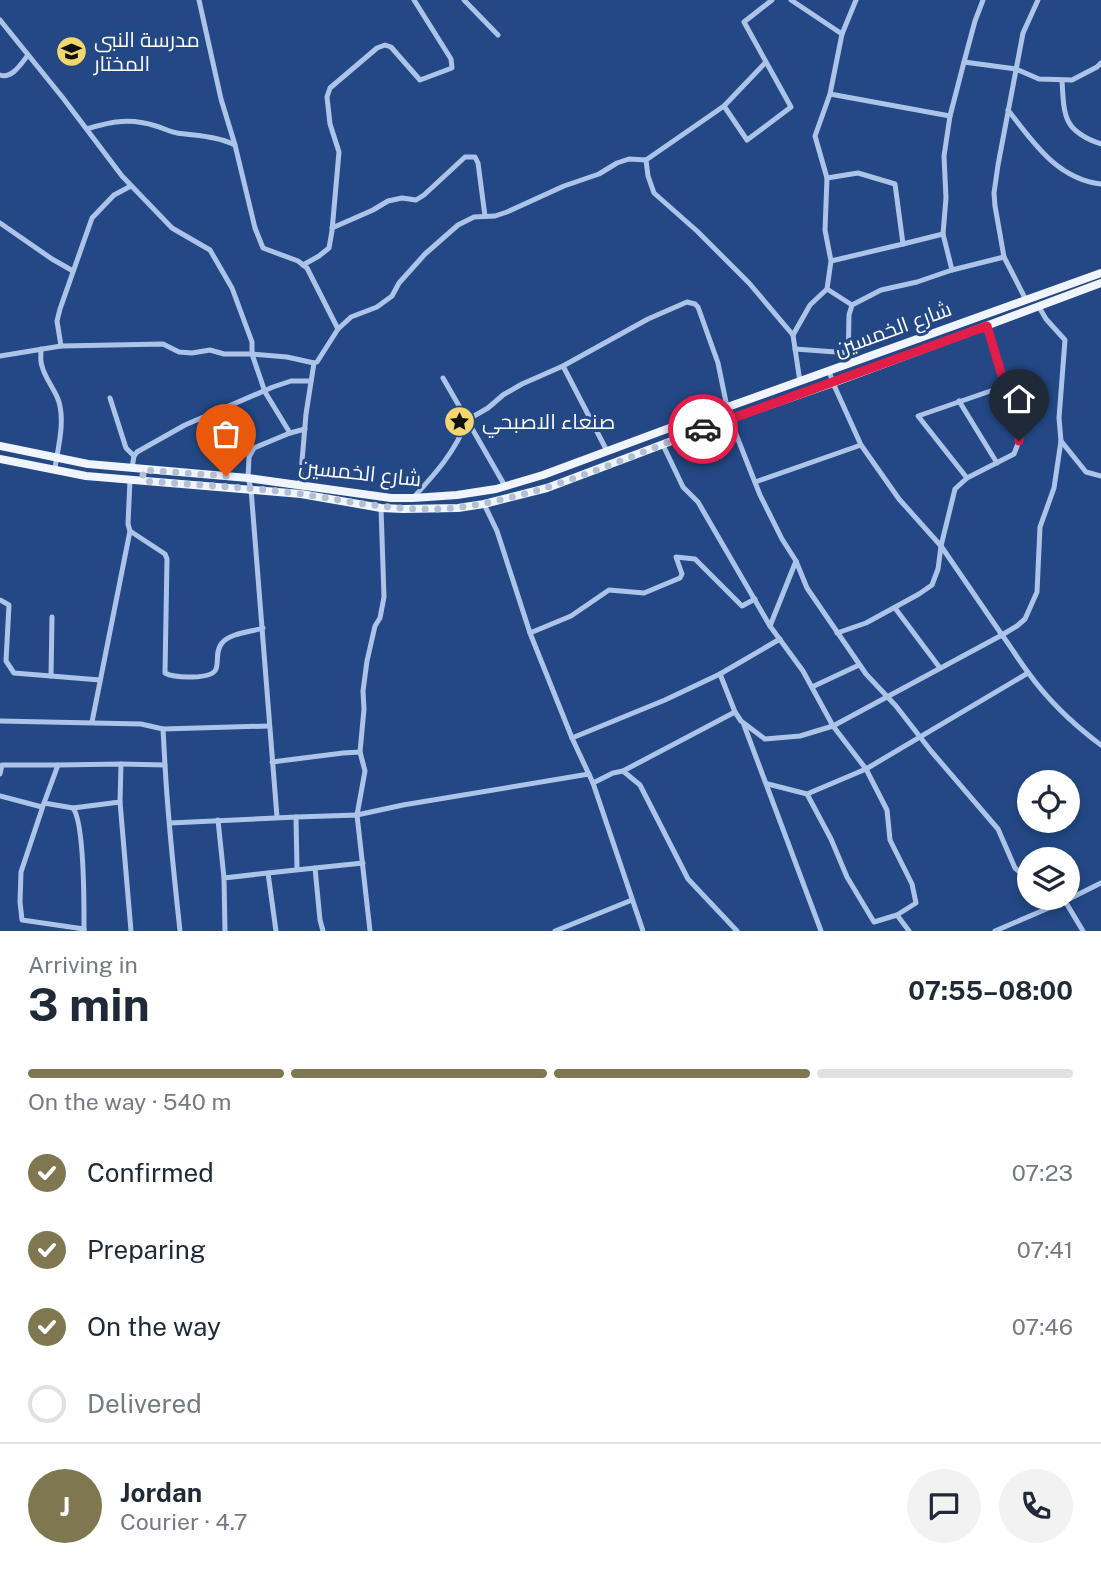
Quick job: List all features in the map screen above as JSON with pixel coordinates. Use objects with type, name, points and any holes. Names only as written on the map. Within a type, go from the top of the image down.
[{"type":"main road","name":"شارع الخمسين","points":[[0,446],[88,464],[248,478],[391,498],[457,495],[505,486],[543,475],[1101,273]]},
{"type":"main road","name":"شارع الخمسين","points":[[0,459],[86,476],[301,494],[381,508],[458,508],[484,504],[547,488],[1101,283]]},
{"type":"main road","points":[[683,423],[689,434]]},
{"type":"main road","points":[[143,470],[143,481]]},
{"type":"main road","points":[[457,495],[458,508]]},
{"type":"street","points":[[199,0],[221,99],[255,228],[263,248],[298,261],[307,268],[338,329]]},
{"type":"street","points":[[303,265],[328,248],[332,228],[339,152],[330,124],[327,97],[330,88],[377,48],[385,46],[391,47],[420,80],[452,68],[451,59],[414,0]]},
{"type":"street","points":[[464,0],[498,35]]},
{"type":"street","points":[[724,106],[747,140],[791,107],[744,22],[772,0]]},
{"type":"street","points":[[791,0],[842,34]]},
{"type":"street","points":[[793,335],[810,305],[827,289],[831,261],[825,230],[827,178],[815,136],[830,94],[842,34],[856,0]]},
{"type":"street","points":[[952,270],[943,234],[946,198],[944,156],[950,116],[975,21],[984,0]]},
{"type":"street","points":[[1026,300],[1004,257],[994,193],[1023,33],[1038,0]]},
{"type":"street","points":[[0,20],[131,186],[172,228],[210,250],[232,288],[252,342],[252,354],[265,392],[290,433]]},
{"type":"street","points":[[0,75],[9,76],[28,55]]},
{"type":"street","points":[[300,485],[314,363],[338,329],[351,317],[377,307],[392,296],[399,283],[425,254],[458,225],[474,217],[507,212],[564,186],[599,174],[617,163],[629,159],[646,160],[724,106],[766,62]]},
{"type":"street","points":[[964,62],[1016,69],[1039,79],[1062,80],[1072,80],[1101,63]]},
{"type":"street","points":[[1062,80],[1064,112],[1072,129],[1101,144]]},
{"type":"street","points":[[830,94],[950,116]]},
{"type":"street","points":[[1009,110],[1035,146],[1049,160],[1086,183],[1101,184]]},
{"type":"street","points":[[87,129],[110,122],[132,121],[173,132],[222,139],[235,145]]},
{"type":"street","points":[[332,228],[388,201],[402,198],[416,200],[465,157],[475,157],[478,163],[485,216]]},
{"type":"street","points":[[646,160],[654,192],[749,283],[793,335],[800,382]]},
{"type":"street","points":[[827,178],[858,173],[895,184],[903,244]]},
{"type":"street","points":[[61,346],[57,321],[63,296],[84,246],[92,218],[114,195],[131,186]]},
{"type":"street","points":[[0,223],[73,271]]},
{"type":"street","points":[[831,261],[943,234]]},
{"type":"street","points":[[848,364],[849,315],[852,305],[881,290],[1004,257]]},
{"type":"street","points":[[827,289],[852,305]]},
{"type":"street","points":[[413,498],[450,456],[467,420],[522,384],[563,366],[648,319],[687,302],[698,307],[719,363],[727,407]]},
{"type":"street","points":[[720,674],[735,712],[743,722],[765,739],[800,736],[833,726],[1002,635],[1025,618],[1038,592],[1040,527],[1055,488],[1061,441],[1059,418],[1065,340],[1038,307]]},
{"type":"street","points":[[837,633],[866,623],[932,585],[938,569],[955,489],[967,478],[1014,453],[1020,428],[987,326]]},
{"type":"street","points":[[0,356],[61,346],[163,344],[179,352],[210,350],[225,354],[287,357],[314,363]]},
{"type":"street","points":[[41,349],[41,366],[58,398],[62,420],[55,468]]},
{"type":"street","points":[[795,349],[849,353]]},
{"type":"street","points":[[563,366],[607,451]]},
{"type":"street","points":[[829,371],[861,445],[899,499],[941,546],[1028,673],[1049,698],[1101,745]]},
{"type":"street","points":[[443,378],[505,486]]},
{"type":"street","points":[[132,468],[137,452],[185,425],[291,381],[311,381]]},
{"type":"street","points":[[967,478],[918,416],[1005,386]]},
{"type":"street","points":[[110,398],[126,448],[134,456]]},
{"type":"street","points":[[959,401],[997,463]]},
{"type":"street","points":[[730,419],[755,482],[807,588],[866,674],[888,696],[998,829],[1017,871]]},
{"type":"street","points":[[277,817],[263,628],[248,478],[249,457],[254,448],[305,429]]},
{"type":"street","points":[[1061,441],[1086,472],[1101,476]]},
{"type":"street","points":[[663,445],[683,487],[698,502],[770,626],[803,671],[833,726],[866,769],[887,810],[890,839],[912,884],[916,902],[897,915],[874,922],[848,877],[807,794]]},
{"type":"street","points":[[755,482],[861,445]]},
{"type":"street","points":[[92,722],[130,531],[130,480]]},
{"type":"street","points":[[484,504],[497,531],[530,633],[593,783],[643,931]]},
{"type":"street","points":[[370,931],[357,815],[365,771],[360,752],[363,691],[367,661],[384,597],[381,508]]},
{"type":"street","points":[[130,531],[165,554],[167,559],[165,673],[171,676],[212,675],[216,672],[221,643],[228,638],[263,628]]},
{"type":"street","points":[[530,633],[571,616],[609,590],[644,593],[680,578],[682,574],[676,557],[695,559],[742,606],[755,599]]},
{"type":"street","points":[[770,626],[796,561]]},
{"type":"street","points":[[0,600],[10,607],[6,661],[14,673],[100,680]]},
{"type":"street","points":[[895,608],[940,668]]},
{"type":"street","points":[[51,676],[52,617]]},
{"type":"street","points":[[572,738],[720,674],[780,639]]},
{"type":"street","points":[[812,687],[859,665]]},
{"type":"street","points":[[768,784],[807,794],[866,769],[1028,673]]},
{"type":"street","points":[[593,783],[623,771],[735,712]]},
{"type":"street","points":[[0,720],[141,724],[163,729],[270,726]]},
{"type":"street","points":[[743,722],[821,931]]},
{"type":"street","points":[[163,729],[169,839],[180,931]]},
{"type":"street","points":[[272,762],[360,752]]},
{"type":"street","points":[[121,764],[120,802],[131,931]]},
{"type":"street","points":[[0,774],[1,765],[165,765]]},
{"type":"street","points":[[58,765],[21,872],[22,920],[84,930],[81,845],[77,813],[73,808]]},
{"type":"street","points":[[623,771],[640,785],[688,879],[737,931]]},
{"type":"street","points":[[170,824],[357,815],[589,774]]},
{"type":"street","points":[[0,796],[73,808],[120,802]]},
{"type":"street","points":[[296,817],[297,869]]},
{"type":"street","points":[[218,820],[224,878],[225,931]]},
{"type":"street","points":[[224,878],[363,863]]},
{"type":"street","points":[[314,868],[323,931]]},
{"type":"street","points":[[268,873],[276,931]]},
{"type":"street","points":[[1080,892],[1101,883]]},
{"type":"street","points":[[555,931],[632,901]]},
{"type":"street","points":[[995,931],[1040,910]]},
{"type":"street","points":[[1070,910],[1083,931]]},
{"type":"street","points":[[897,915],[909,931]]},
{"type":"way so far","points":[[226,476],[143,470],[143,481],[301,494],[381,508],[458,508],[547,488],[703,429]]},
{"type":"place","name":"مدرسة النبي المختار","points":[[71,52]]},
{"type":"place","name":"صنعاء الاصبحي","points":[[459,422]]},
{"type":"route","points":[[703,429],[987,326],[1020,428],[1019,441]]}]
